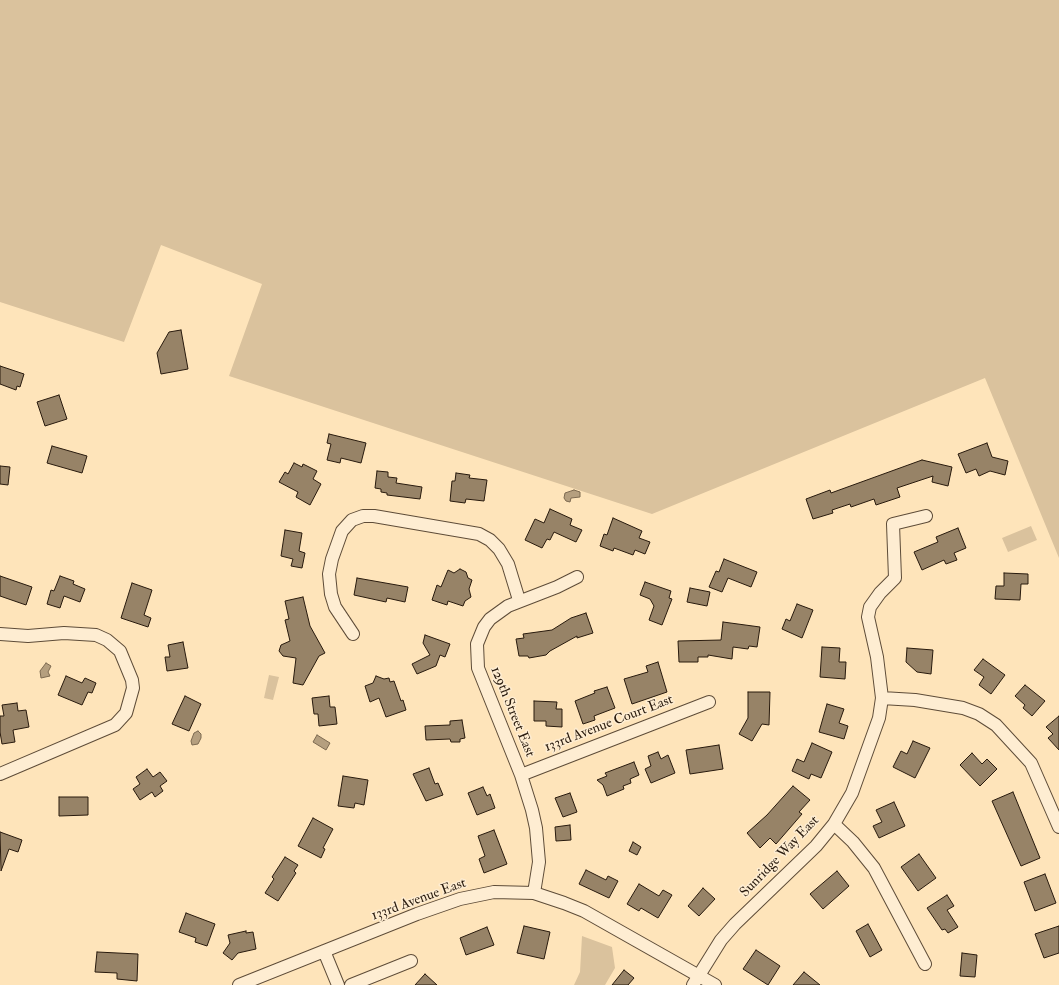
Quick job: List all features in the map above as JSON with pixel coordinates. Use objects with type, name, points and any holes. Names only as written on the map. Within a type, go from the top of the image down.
[{"type":"street","points":[[353,634],[335,607],[331,594],[329,574],[332,559],[342,531],[352,520],[374,516],[479,534],[490,540],[499,549],[508,564],[519,600]]},
{"type":"street","name":"Sunridge Way East","points":[[695,980],[718,945],[735,924],[816,846],[834,824],[858,779],[879,718],[882,698],[875,646],[868,617],[870,607],[880,593],[895,578],[893,524],[926,516]]},
{"type":"street","name":"129th Street East","points":[[534,893],[539,862],[538,844],[532,810],[521,774],[500,726],[477,662],[477,644],[484,627],[498,612],[519,600],[557,587],[577,577]]},
{"type":"street","points":[[0,634],[28,636],[64,633],[96,635],[108,640],[120,651],[132,680],[132,696],[126,712],[115,725],[0,774]]},
{"type":"street","points":[[882,698],[915,700],[963,708],[979,714],[996,725],[1031,763],[1059,826]]},
{"type":"street","name":"133rd Avenue Court East","points":[[521,774],[709,702]]},
{"type":"street","points":[[834,824],[853,842],[874,868],[925,964]]},
{"type":"street","name":"133rd Avenue East","points":[[239,985],[460,899],[494,892],[534,893],[584,911],[695,980],[715,985]]},
{"type":"street","points":[[324,951],[338,985]]},
{"type":"street","points":[[351,985],[411,961]]},
{"type":"shaded area","points":[[0,0],[1059,0],[1059,558],[985,378],[652,514],[229,376],[262,284],[161,245],[124,342],[0,302]]},
{"type":"shaded area","points":[[574,490],[580,492],[580,497],[571,498],[570,502],[566,501],[564,498],[565,493]]},
{"type":"shaded area","points":[[1031,526],[1037,540],[1008,552],[1002,538]]},
{"type":"shaded area","points":[[46,663],[51,666],[48,672],[50,676],[41,678],[40,671]]},
{"type":"shaded area","points":[[269,675],[279,677],[273,700],[264,698]]},
{"type":"shaded area","points":[[198,731],[201,734],[201,738],[198,744],[192,745],[191,741],[194,733]]},
{"type":"shaded area","points":[[317,735],[330,743],[326,750],[313,742]]},
{"type":"shaded area","points":[[582,936],[612,947],[615,968],[605,985],[574,985],[580,972]]},
{"type":"building","points":[[181,330],[188,369],[161,374],[157,353],[169,332]]},
{"type":"building","points":[[0,366],[24,374],[20,387],[17,386],[16,390],[0,384]]},
{"type":"building","points":[[59,395],[67,419],[45,426],[37,402]]},
{"type":"building","points":[[329,434],[366,443],[361,463],[341,458],[340,463],[327,460],[331,444],[327,443]]},
{"type":"building","points":[[987,443],[992,457],[1008,461],[1005,475],[990,471],[979,476],[976,469],[966,473],[958,454]]},
{"type":"building","points":[[52,446],[87,456],[82,473],[47,463]]},
{"type":"building","points":[[922,460],[952,467],[948,486],[932,482],[933,476],[897,488],[900,497],[876,505],[874,499],[851,507],[850,504],[832,510],[833,513],[813,519],[806,499],[830,490],[831,493]]},
{"type":"building","points":[[294,463],[302,467],[303,464],[317,471],[313,479],[321,484],[310,505],[296,497],[298,492],[279,482],[285,472],[288,474]]},
{"type":"building","points":[[0,466],[10,467],[8,485],[0,484]]},
{"type":"building","points":[[377,471],[388,472],[388,477],[397,478],[396,483],[422,487],[420,499],[387,495],[387,493],[381,492],[381,489],[375,488]]},
{"type":"building","points":[[456,473],[470,475],[469,478],[487,480],[484,501],[466,499],[465,503],[450,501],[452,481],[455,481]]},
{"type":"building","points":[[550,509],[572,519],[570,525],[582,530],[576,542],[554,532],[550,540],[547,539],[542,548],[525,540],[535,519],[544,523]]},
{"type":"building","points":[[613,518],[642,531],[639,538],[650,542],[645,554],[635,550],[633,555],[614,548],[613,551],[600,546],[604,534],[607,535]]},
{"type":"building","points":[[958,528],[966,548],[954,553],[957,560],[946,564],[944,560],[922,570],[914,552],[938,542],[936,537]]},
{"type":"building","points":[[285,530],[302,533],[299,551],[305,553],[302,568],[291,566],[293,559],[281,556]]},
{"type":"building","points":[[724,559],[757,572],[751,587],[728,578],[722,592],[709,587],[716,571],[719,572]]},
{"type":"building","points":[[460,569],[466,572],[468,578],[472,580],[469,589],[471,597],[465,601],[463,606],[448,601],[447,605],[432,600],[437,585],[441,587],[448,570],[454,573]]},
{"type":"building","points":[[1004,573],[1028,574],[1028,584],[1021,584],[1020,600],[995,599],[996,586],[1004,586]]},
{"type":"building","points":[[0,576],[32,587],[26,605],[0,596]]},
{"type":"building","points":[[60,576],[74,581],[73,584],[85,589],[80,602],[64,596],[60,608],[47,604],[51,590],[54,591]]},
{"type":"building","points":[[357,578],[408,587],[405,602],[387,598],[386,602],[354,595]]},
{"type":"building","points":[[645,582],[671,591],[669,598],[672,599],[662,625],[649,620],[654,606],[650,599],[640,595]]},
{"type":"building","points":[[132,583],[152,590],[144,615],[151,618],[148,627],[121,618]]},
{"type":"building","points":[[690,588],[710,592],[707,606],[687,602]]},
{"type":"building","points":[[303,597],[310,626],[325,653],[319,656],[303,685],[293,683],[296,658],[283,656],[279,651],[281,645],[290,641],[285,620],[289,619],[285,601]]},
{"type":"building","points":[[797,604],[813,610],[802,638],[782,629],[786,619],[790,621]]},
{"type":"building","points":[[586,613],[593,633],[577,638],[577,636],[550,651],[546,655],[529,658],[528,656],[519,656],[516,639],[524,638],[523,634],[552,630],[571,618]]},
{"type":"building","points":[[723,622],[760,627],[757,647],[749,646],[748,649],[733,647],[732,659],[708,655],[708,657],[698,657],[698,662],[679,662],[678,641],[721,640]]},
{"type":"building","points":[[425,635],[450,644],[445,657],[440,655],[436,666],[417,674],[412,664],[430,655],[423,643]]},
{"type":"building","points":[[183,642],[188,668],[167,671],[165,657],[170,657],[168,645]]},
{"type":"building","points":[[822,647],[840,648],[839,662],[846,662],[845,679],[820,677]]},
{"type":"building","points":[[907,648],[933,650],[931,674],[917,672],[906,662]]},
{"type":"building","points":[[983,659],[1005,675],[991,694],[979,685],[984,677],[974,670]]},
{"type":"building","points":[[658,662],[667,692],[632,704],[624,679],[648,672],[646,666]]},
{"type":"building","points":[[66,676],[82,683],[85,678],[96,683],[92,693],[88,692],[82,705],[58,695]]},
{"type":"building","points":[[376,676],[384,679],[389,678],[390,682],[394,681],[406,710],[386,717],[379,698],[370,702],[365,686],[373,683]]},
{"type":"building","points":[[1025,685],[1045,701],[1032,716],[1023,708],[1025,705],[1015,696]]},
{"type":"building","points":[[607,687],[615,708],[594,716],[595,720],[583,724],[575,701],[595,693],[594,691]]},
{"type":"building","points":[[748,692],[770,692],[769,725],[762,724],[752,741],[739,734],[748,718]]},
{"type":"building","points":[[185,696],[201,704],[189,731],[172,724]]},
{"type":"building","points":[[329,696],[330,707],[335,707],[337,724],[319,726],[318,714],[314,714],[312,698]]},
{"type":"building","points":[[534,701],[557,702],[556,709],[562,709],[562,727],[546,726],[546,721],[534,721]]},
{"type":"building","points":[[17,703],[18,711],[26,710],[29,727],[13,730],[15,742],[2,744],[0,716],[4,716],[2,705]]},
{"type":"building","points":[[827,704],[844,709],[839,723],[848,726],[844,739],[819,732]]},
{"type":"building","points":[[1059,716],[1059,750],[1048,738],[1053,734],[1046,727]]},
{"type":"building","points":[[462,720],[465,738],[460,739],[460,742],[451,742],[450,739],[426,740],[425,726],[450,725],[450,721]]},
{"type":"building","points":[[913,741],[930,748],[915,778],[893,767],[901,751],[907,754]]},
{"type":"building","points":[[812,743],[832,752],[821,778],[811,774],[809,779],[792,771],[797,759],[804,762]]},
{"type":"building","points":[[719,745],[723,769],[690,774],[686,750]]},
{"type":"building","points":[[658,752],[661,759],[668,755],[675,773],[651,783],[645,769],[651,766],[648,756]]},
{"type":"building","points":[[972,753],[982,764],[987,759],[997,769],[980,786],[960,765]]},
{"type":"building","points":[[634,762],[639,775],[630,779],[631,783],[623,786],[624,789],[607,796],[603,785],[597,780],[607,776],[605,773]]},
{"type":"building","points":[[429,768],[435,784],[438,783],[443,795],[426,801],[413,774]]},
{"type":"building","points":[[147,769],[153,777],[160,772],[167,781],[160,786],[163,791],[155,797],[152,792],[140,800],[133,789],[140,784],[136,777]]},
{"type":"building","points":[[343,776],[368,780],[364,805],[355,803],[354,808],[338,806]]},
{"type":"building","points":[[793,786],[810,800],[799,812],[802,814],[776,844],[770,838],[760,848],[747,833],[767,815]]},
{"type":"building","points":[[483,787],[487,796],[490,794],[495,808],[477,815],[468,793]]},
{"type":"building","points":[[1013,792],[1040,858],[1021,866],[992,801]]},
{"type":"building","points":[[570,793],[577,812],[563,817],[555,798]]},
{"type":"building","points":[[59,797],[88,797],[88,815],[59,816]]},
{"type":"building","points":[[894,802],[905,826],[879,838],[873,826],[882,822],[876,810]]},
{"type":"building","points":[[313,818],[333,829],[323,848],[325,849],[321,858],[298,846]]},
{"type":"building","points":[[570,825],[571,840],[556,841],[555,827]]},
{"type":"building","points":[[494,830],[507,864],[484,873],[479,859],[485,856],[478,836]]},
{"type":"building","points":[[0,832],[22,840],[18,852],[9,849],[1,871]]},
{"type":"building","points":[[633,842],[641,847],[637,855],[629,851]]},
{"type":"building","points":[[919,854],[936,878],[918,891],[901,867]]},
{"type":"building","points":[[285,857],[298,865],[294,871],[296,873],[278,901],[265,893],[274,879],[272,877]]},
{"type":"building","points":[[586,870],[606,880],[608,876],[618,881],[609,898],[579,884]]},
{"type":"building","points":[[837,871],[849,886],[823,909],[810,894]]},
{"type":"building","points":[[1045,874],[1056,903],[1035,911],[1024,882]]},
{"type":"building","points":[[639,884],[659,896],[663,890],[672,895],[658,918],[641,908],[639,911],[627,904]]},
{"type":"building","points":[[703,888],[715,899],[699,916],[688,906]]},
{"type":"building","points":[[947,895],[954,906],[947,910],[958,927],[948,933],[945,929],[942,930],[927,908]]},
{"type":"building","points":[[186,913],[215,924],[207,946],[195,942],[196,938],[179,932]]},
{"type":"building","points":[[868,924],[882,950],[870,957],[856,931]]},
{"type":"building","points":[[524,926],[550,932],[544,959],[517,953]]},
{"type":"building","points":[[1059,926],[1059,953],[1044,958],[1035,934]]},
{"type":"building","points":[[487,927],[494,945],[466,955],[460,938]]},
{"type":"building","points":[[246,931],[246,933],[253,932],[256,949],[238,953],[232,960],[223,953],[230,943],[228,935]]},
{"type":"building","points":[[756,950],[780,966],[768,985],[743,969]]},
{"type":"building","points":[[97,952],[138,954],[137,981],[117,979],[117,973],[95,972]]},
{"type":"building","points":[[962,953],[977,955],[975,977],[960,976]]},
{"type":"building","points":[[624,970],[634,978],[628,985],[612,985]]},
{"type":"building","points":[[804,972],[820,985],[793,985]]},
{"type":"building","points":[[425,974],[437,985],[415,985]]}]
